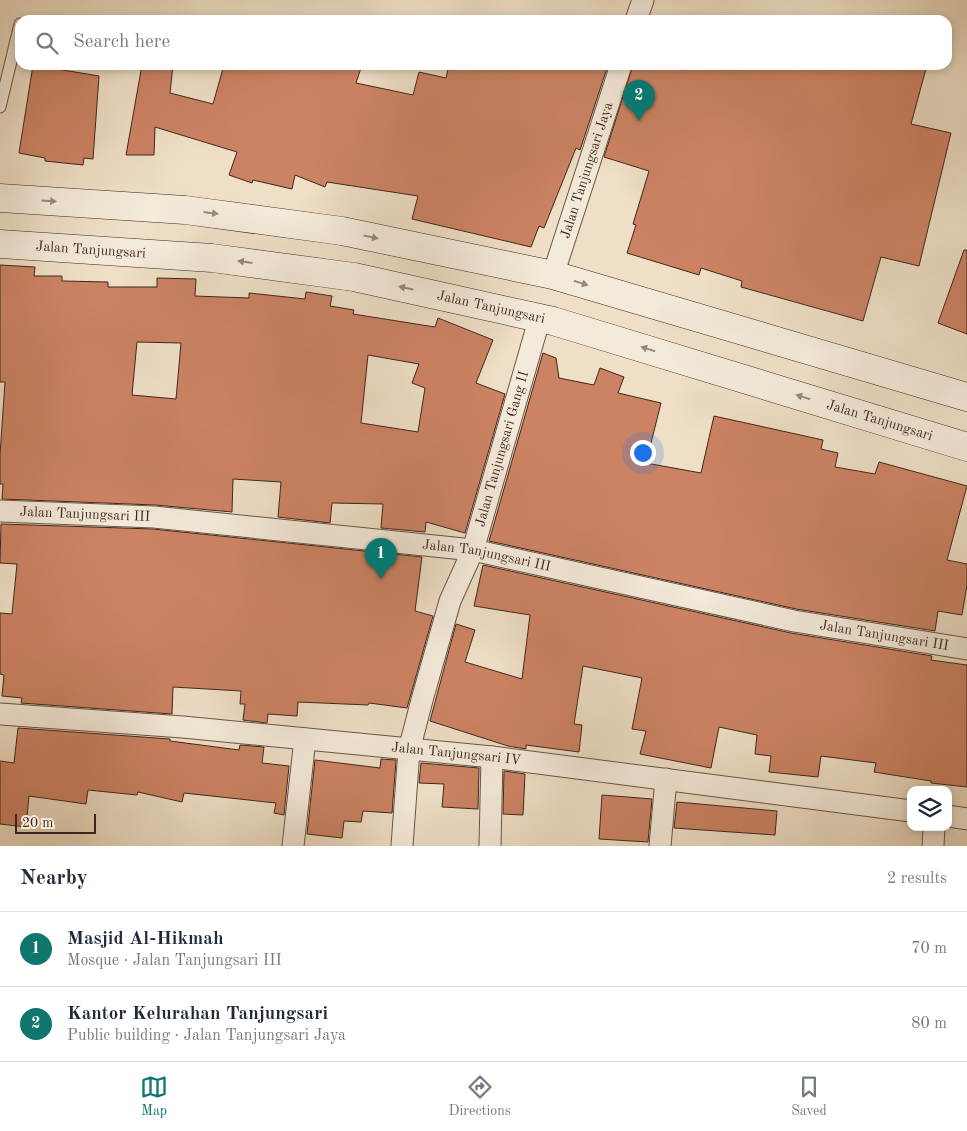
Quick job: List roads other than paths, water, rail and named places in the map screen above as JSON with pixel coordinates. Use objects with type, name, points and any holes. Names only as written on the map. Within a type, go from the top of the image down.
[{"type":"main road","points":[[0,198],[185,210],[342,231],[552,275],[967,398]]},
{"type":"main road","name":"Jalan Tanjungsari","points":[[0,244],[212,258],[354,277],[540,317],[967,447]]},
{"type":"street","points":[[638,15],[643,0]]},
{"type":"street","name":"Jalan Tanjungsari Jaya","points":[[552,275],[619,70]]},
{"type":"street","name":"Jalan Tanjungsari Gang II","points":[[402,846],[409,750],[450,602],[473,550],[540,317]]},
{"type":"street","name":"Jalan Tanjungsari III","points":[[0,511],[154,517],[473,550],[794,621],[967,649]]},
{"type":"street","name":"Jalan Tanjungsari IV","points":[[0,714],[183,727],[492,757],[907,810]]},
{"type":"street","points":[[293,846],[305,739]]},
{"type":"street","points":[[490,846],[492,757]]},
{"type":"street","points":[[660,846],[666,779]]},
{"type":"street","points":[[952,817],[967,819]]},
{"type":"street","points":[[933,846],[934,831]]},
{"type":"lane","points":[[0,107],[15,45]]},
{"type":"place","name":"Kantor Kelurahan Tanjungsari","points":[[639,121]]},
{"type":"place","name":"Masjid Al-Hikmah","points":[[381,579]]}]
